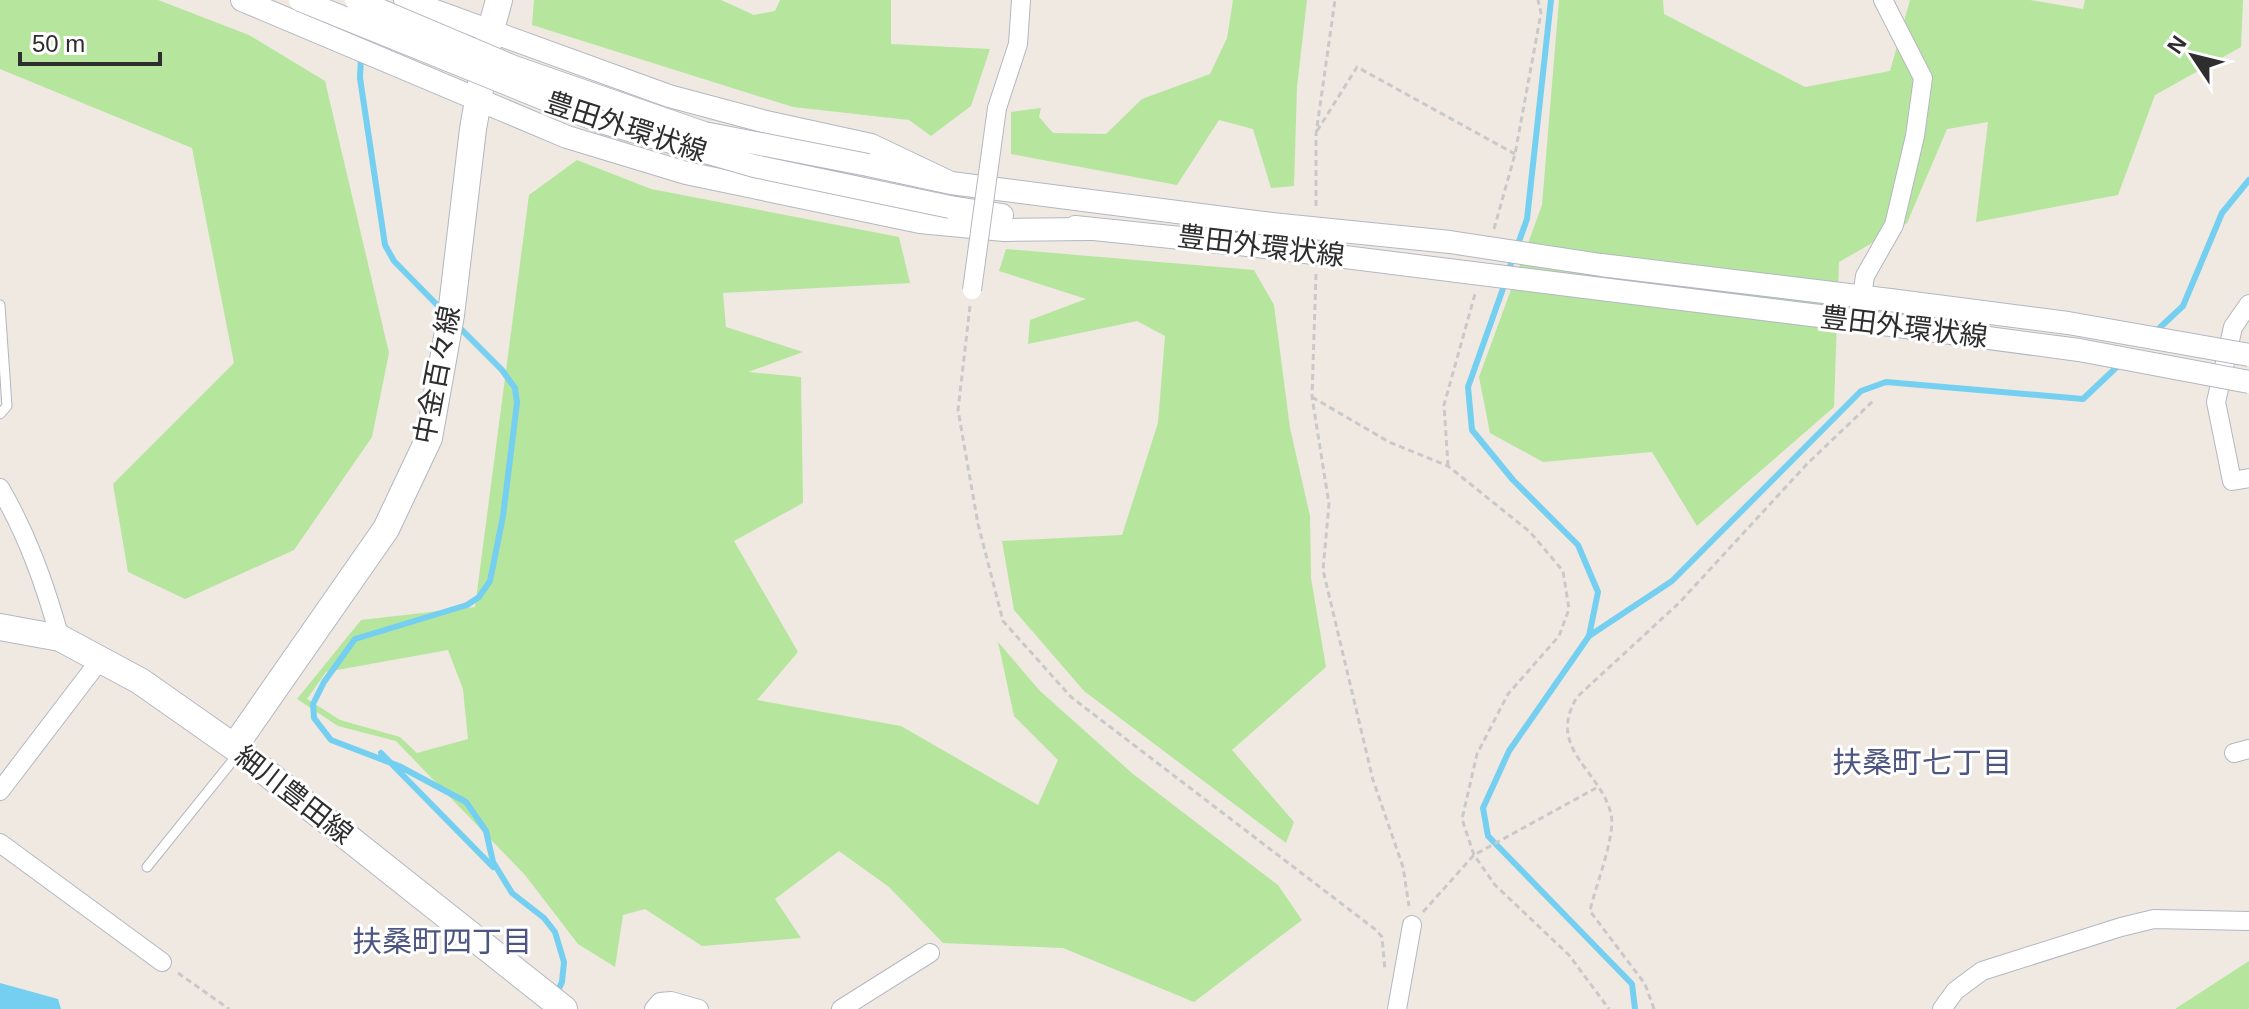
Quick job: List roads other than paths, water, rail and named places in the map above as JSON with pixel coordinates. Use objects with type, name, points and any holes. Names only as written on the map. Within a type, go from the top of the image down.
[{"type":"main road","name":"中金百々線","points":[[237,750],[386,529],[429,438],[451,315],[490,33],[499,0]]},
{"type":"main road","name":"細川豊田線","points":[[0,627],[60,638],[140,681],[237,750],[555,1002]]},
{"type":"street","points":[[242,0],[479,103],[567,137],[671,169],[822,204],[920,222],[1004,230],[1089,229]]},
{"type":"street","name":"豊田外環状線","points":[[300,0],[601,122],[754,166],[950,207],[1089,229],[1257,246],[2079,350],[2249,382]]},
{"type":"street","name":"豊田外環状線","points":[[356,0],[514,67],[704,133],[951,183],[1263,223],[1450,242],[1601,265],[2068,323],[2249,355]]},
{"type":"street","points":[[405,0],[669,96],[871,145],[951,183]]},
{"type":"street","points":[[972,290],[997,108],[1018,44],[1021,0]]},
{"type":"street","points":[[1862,296],[1865,276],[1894,225],[1915,136],[1923,78],[1883,0]]},
{"type":"street","points":[[2249,304],[2233,327],[2216,402],[2232,481],[2249,478]]},
{"type":"street","points":[[0,488],[22,525],[40,570],[60,638]]},
{"type":"street","points":[[0,791],[100,660]]},
{"type":"street","points":[[0,843],[162,962]]},
{"type":"street","points":[[1942,1009],[1955,991],[1982,971],[2121,927],[2154,919],[2249,921]]},
{"type":"street","points":[[1397,1009],[1412,925]]},
{"type":"street","points":[[841,1009],[930,953]]},
{"type":"street","points":[[654,1009],[660,1002],[671,1001],[699,1009]]},
{"type":"lane","points":[[0,305],[7,406],[0,414]]},
{"type":"lane","points":[[147,867],[237,750]]},
{"type":"water","points":[[0,983],[58,999],[61,1009],[0,1009]]},
{"type":"waterway","points":[[1508,272],[1527,219],[1551,0]]},
{"type":"waterway","points":[[361,55],[360,78],[385,245],[394,261],[444,312]]},
{"type":"waterway","points":[[2153,334],[2183,306],[2222,213],[2249,180]]},
{"type":"waterway","points":[[1505,283],[1468,387],[1472,430],[1513,480],[1578,545],[1598,592],[1589,636],[1509,751],[1483,808],[1488,836],[1632,984],[1635,1009]]},
{"type":"waterway","points":[[457,325],[502,370],[515,388],[517,403],[503,516],[490,581],[479,597],[467,605],[355,639],[324,682],[313,704],[314,718],[331,740],[399,766],[466,802],[486,831],[493,862],[512,893],[544,918],[555,932],[564,962],[562,982],[556,995]]},
{"type":"waterway","points":[[1589,636],[1672,581],[1861,391],[1886,382],[2083,399],[2121,363]]},
{"type":"waterway","points":[[381,753],[493,867]]},
{"type":"district","name":"扶桑町七丁目","points":[[1922,762]]},
{"type":"district","name":"扶桑町四丁目","points":[[442,941]]}]
